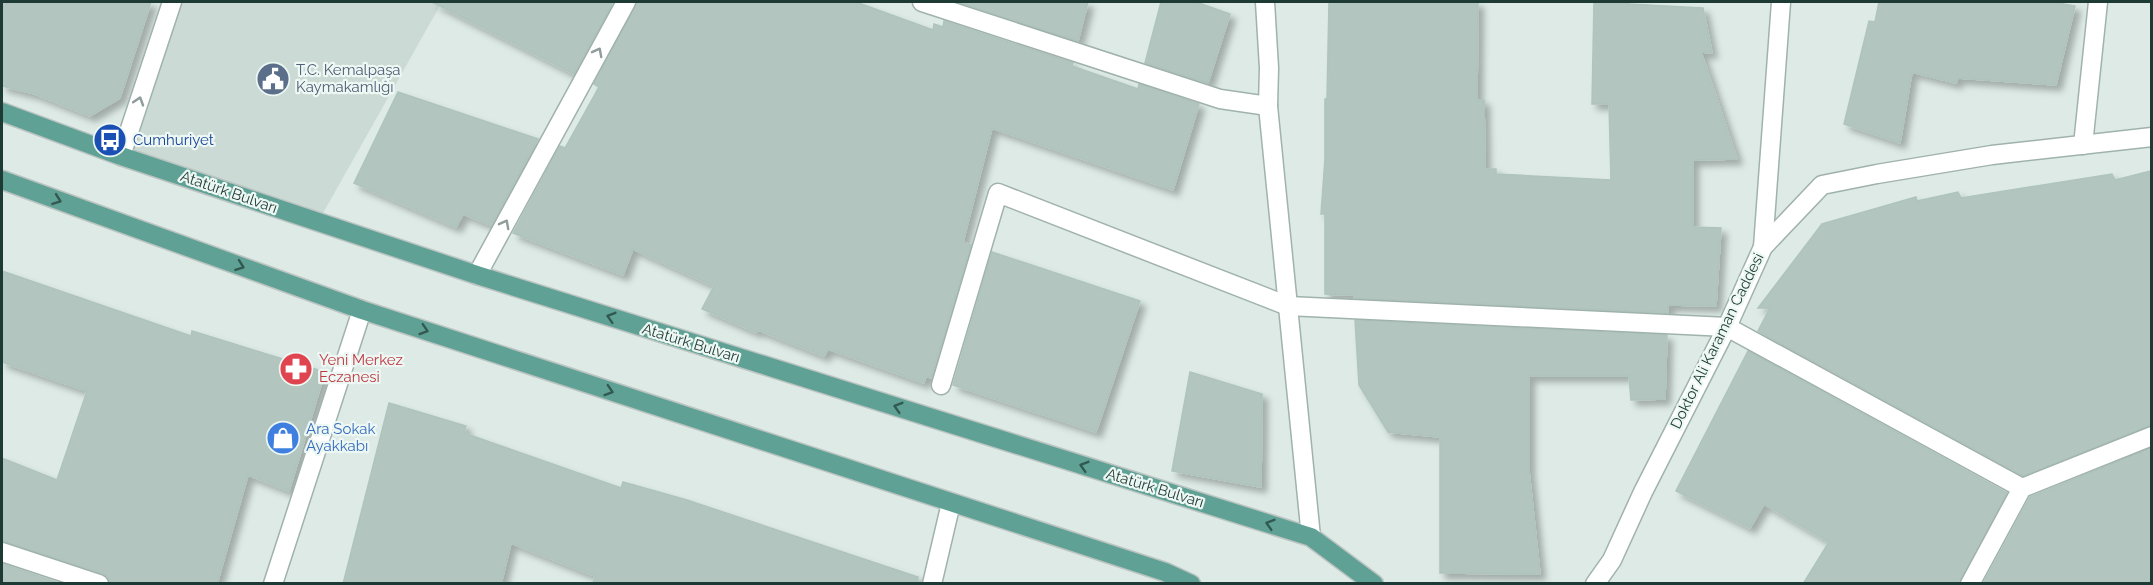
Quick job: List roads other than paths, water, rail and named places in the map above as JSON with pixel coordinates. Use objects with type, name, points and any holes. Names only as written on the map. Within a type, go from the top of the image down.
[{"type":"main road","name":"Atatürk Bulvarı","points":[[2,112],[121,156],[477,275],[1311,537],[1374,584]]},
{"type":"main road","points":[[2,180],[362,310],[1165,572],[1191,584]]},
{"type":"street","points":[[121,156],[172,2]]},
{"type":"street","points":[[477,275],[626,2]]},
{"type":"street","points":[[922,2],[1220,99],[1268,106]]},
{"type":"street","points":[[1265,2],[1269,68],[1268,106],[1311,537]]},
{"type":"street","points":[[1762,247],[1781,2]]},
{"type":"street","points":[[2083,145],[2097,2]]},
{"type":"street","name":"Doktor Ali Karaman Caddesi","points":[[1595,584],[1612,560],[1643,492],[1727,327],[1762,247],[1822,185],[1992,155],[2151,137]]},
{"type":"street","points":[[941,385],[998,193],[1288,306],[1727,327],[2022,488]]},
{"type":"street","points":[[273,584],[362,310]]},
{"type":"street","points":[[1970,584],[2022,488],[2151,436]]},
{"type":"street","points":[[932,584],[951,503]]},
{"type":"street","points":[[2,552],[99,584]]},
{"type":"place","name":"T.C. Kemalpaşa Kaymakamlığı","points":[[273,79]]},
{"type":"place","name":"Cumhuriyet","points":[[110,140]]},
{"type":"place","name":"Yeni Merkez Eczanesi","points":[[296,369]]},
{"type":"place","name":"Ara Sokak Ayakkabı","points":[[283,438]]}]
